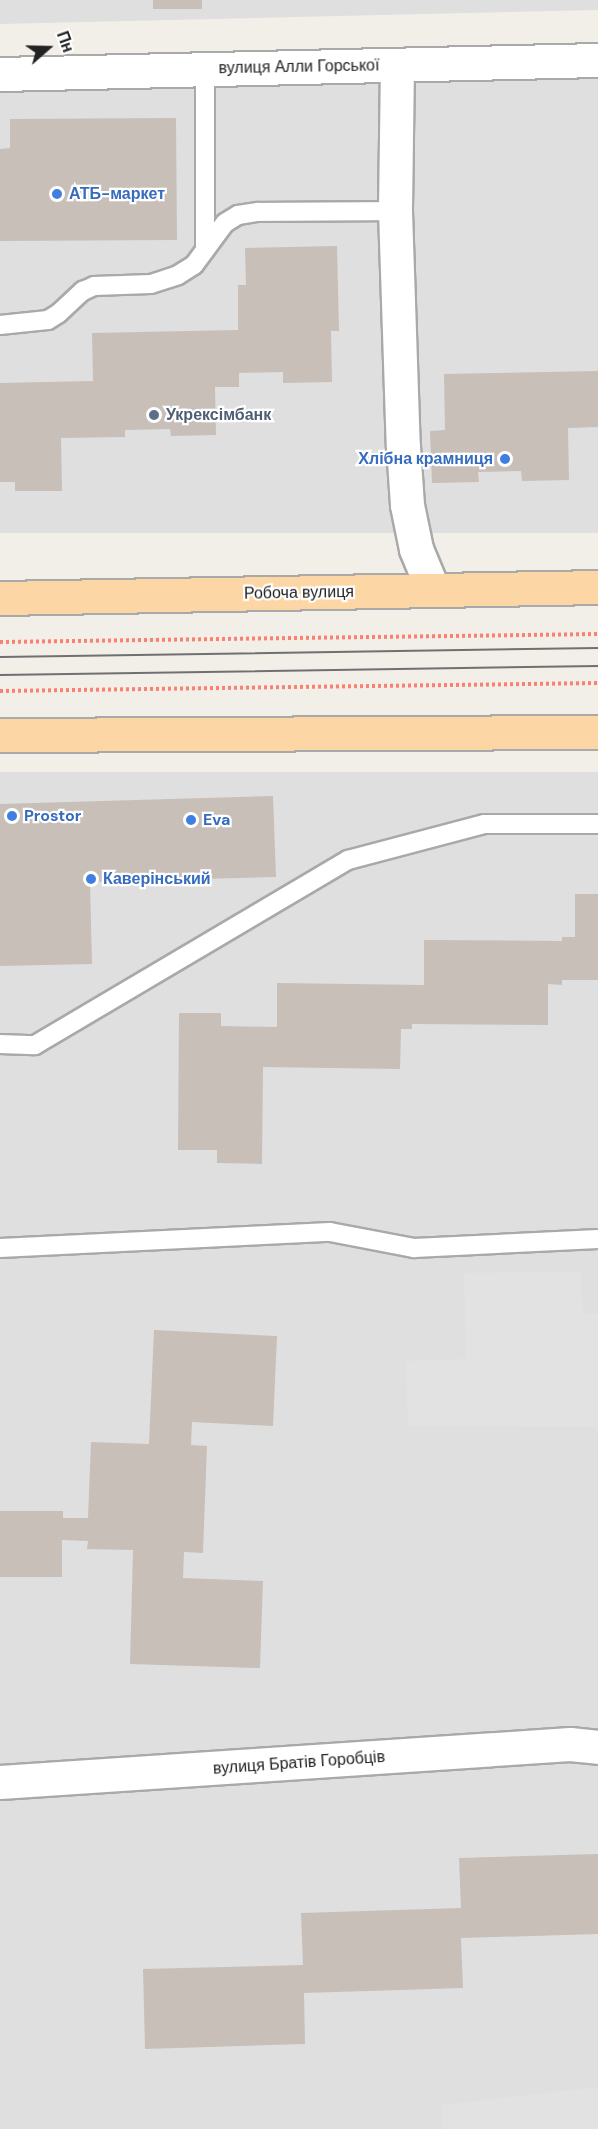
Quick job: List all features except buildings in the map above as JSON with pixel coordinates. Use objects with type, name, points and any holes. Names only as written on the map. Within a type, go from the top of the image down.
[{"type":"main road","name":"Робоча вулиця","points":[[0,598],[598,587]]},
{"type":"main road","points":[[0,735],[598,732]]},
{"type":"street","name":"вулиця Алли Горської","points":[[0,74],[598,60]]},
{"type":"street","points":[[397,65],[395,211],[407,505],[416,549],[433,590]]},
{"type":"street","name":"вулиця Братів Горобців","points":[[0,1782],[570,1744],[598,1747]]},
{"type":"lane","points":[[205,69],[205,250]]},
{"type":"lane","points":[[0,325],[48,320],[83,291],[94,286],[151,284],[178,275],[194,265],[225,223],[238,215],[258,212],[395,211]]},
{"type":"lane","points":[[0,1044],[35,1045],[348,860],[484,824],[598,824]]},
{"type":"lane","points":[[0,1248],[330,1232],[414,1248],[598,1239]]},
{"type":"path","points":[[0,642],[598,634]]},
{"type":"path","points":[[0,691],[598,683]]},
{"type":"shaded area","points":[[0,0],[598,0],[598,10],[0,24]]},
{"type":"shaded area","points":[[0,68],[598,68],[598,533],[0,533]]},
{"type":"shaded area","points":[[0,772],[598,772],[598,2129],[0,2129]]},
{"type":"shaded area","points":[[581,1272],[583,1314],[598,1314],[598,1427],[408,1426],[406,1361],[466,1359],[464,1273]]},
{"type":"shaded area","points":[[598,2087],[598,2129],[442,2129],[441,2105]]},
{"type":"tram line","points":[[0,657],[598,648]]},
{"type":"tram line","points":[[0,675],[598,666]]},
{"type":"place","name":"АТБ-маркет","points":[[57,194]]},
{"type":"place","name":"Укрексімбанк","points":[[154,415]]},
{"type":"place","name":"Хлібна крамниця","points":[[505,459]]},
{"type":"place","name":"Prostor","points":[[12,816]]},
{"type":"place","name":"Eva","points":[[191,820]]},
{"type":"place","name":"Каверінський","points":[[91,879]]}]
